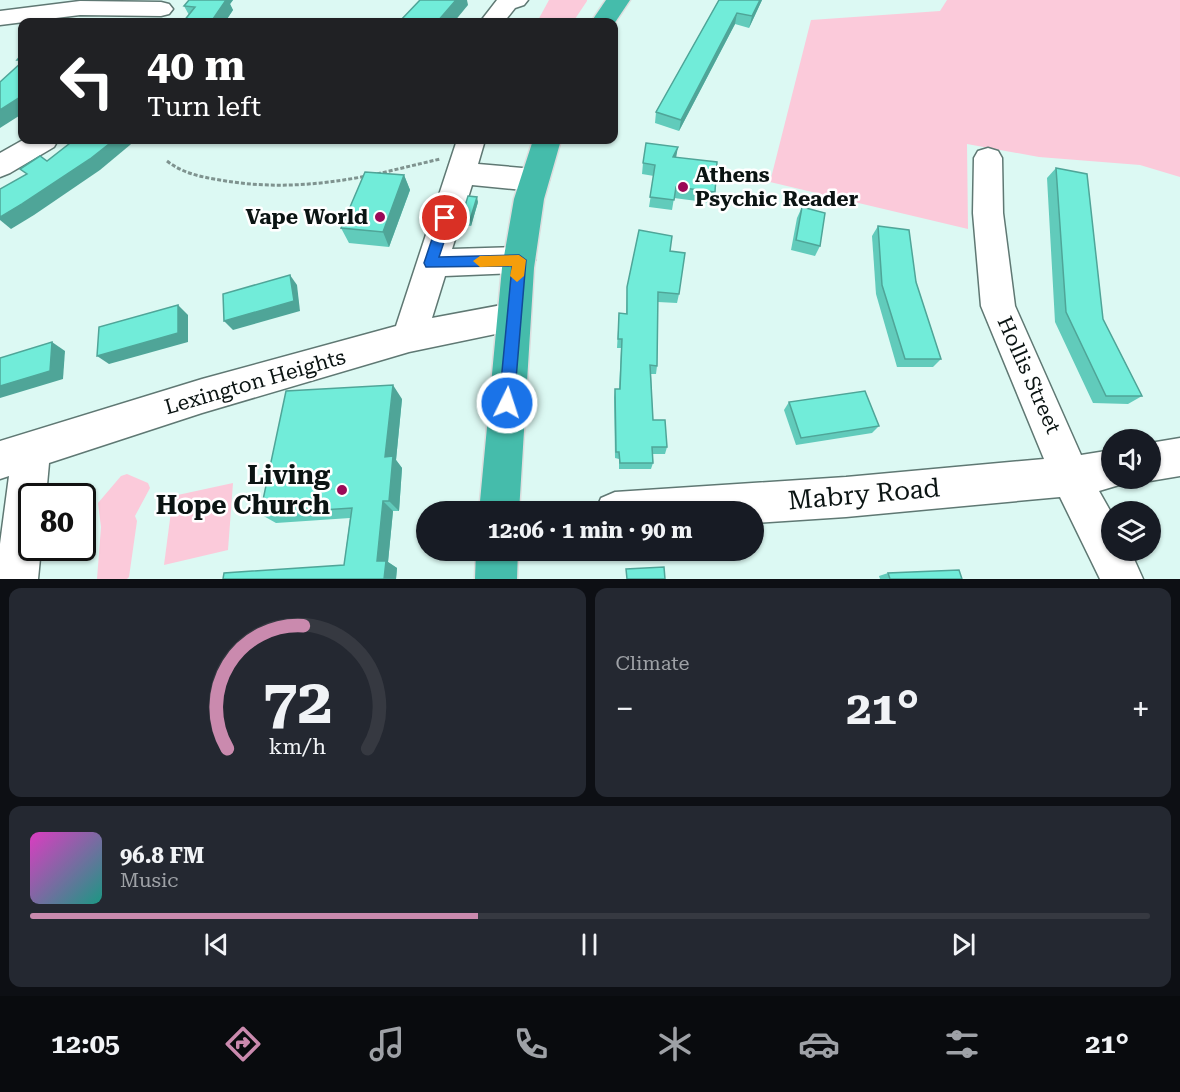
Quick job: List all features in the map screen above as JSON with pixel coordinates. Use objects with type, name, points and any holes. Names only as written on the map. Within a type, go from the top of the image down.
[{"type":"highway","points":[[606,18],[618,0]]},
{"type":"highway","points":[[500,501],[512,318],[519,260],[534,180],[546,144]]},
{"type":"highway","points":[[496,579],[497,561]]},
{"type":"street","points":[[495,18],[507,3],[528,5]]},
{"type":"street","points":[[0,18],[80,8],[162,8]]},
{"type":"street","points":[[0,166],[37,144]]},
{"type":"street","points":[[409,337],[465,156],[534,180]]},
{"type":"street","name":"Hollis Street","points":[[988,158],[988,213],[998,306],[1071,476],[1122,579]]},
{"type":"street","points":[[431,263],[519,260]]},
{"type":"street","name":"Lexington Heights","points":[[15,455],[202,396],[409,337],[512,318]]},
{"type":"street","points":[[15,455],[24,513],[17,579]]},
{"type":"street","points":[[1161,460],[1180,457]]},
{"type":"street","name":"Mabry Road","points":[[764,502],[846,497],[1071,476],[1101,471]]},
{"type":"path","points":[[167,161],[174,167],[193,175],[276,189],[321,185],[419,163],[465,156]]},
{"type":"shaded area","points":[[549,0],[587,0],[576,18],[539,18]]},
{"type":"shaded area","points":[[947,0],[1180,0],[1180,177],[1140,165],[1039,157],[967,144],[968,229],[770,182],[811,20],[940,11]]},
{"type":"shaded area","points":[[127,474],[148,483],[150,488],[135,516],[137,521],[129,577],[127,579],[97,579],[101,527],[98,503],[121,476]]},
{"type":"shaded area","points":[[233,483],[228,550],[164,565],[173,496]]},
{"type":"building","points":[[189,0],[226,0],[214,18],[186,18],[195,7],[184,6]]},
{"type":"building","points":[[420,0],[456,0],[440,18],[403,18]]},
{"type":"building","points":[[719,0],[760,0],[752,16],[737,13],[681,120],[656,112]]},
{"type":"building","points":[[18,66],[18,99],[0,110],[0,82]]},
{"type":"building","name":"Athens Psychic Reader","points":[[646,143],[678,147],[673,157],[717,162],[715,192],[676,187],[674,200],[650,197],[655,165],[643,163]]},
{"type":"building","points":[[69,144],[109,144],[90,159],[0,217],[0,189],[27,174],[20,169],[40,156],[47,161]]},
{"type":"building","points":[[1056,168],[1087,174],[1103,319],[1142,396],[1106,396],[1066,312]]},
{"type":"building","points":[[365,172],[404,175],[383,232],[341,228]]},
{"type":"building","points":[[468,196],[477,197],[470,220],[461,219]]},
{"type":"building","points":[[802,207],[825,213],[820,246],[796,240]]},
{"type":"building","points":[[878,226],[909,230],[916,282],[941,359],[905,359],[882,285]]},
{"type":"building","points":[[639,230],[672,236],[670,251],[685,253],[679,294],[658,292],[657,366],[650,365],[653,420],[665,420],[667,447],[652,447],[653,463],[620,463],[619,452],[616,452],[615,389],[620,389],[622,339],[618,339],[619,313],[627,314],[627,287]]},
{"type":"building","points":[[290,275],[294,301],[224,321],[223,294]]},
{"type":"building","points":[[178,305],[178,333],[97,356],[99,327]]},
{"type":"building","points":[[52,342],[50,371],[0,386],[0,358]]},
{"type":"building","name":"Living Hope Church","points":[[393,385],[385,457],[393,456],[389,501],[383,501],[377,561],[386,561],[384,579],[223,579],[224,573],[344,565],[352,508],[260,514],[286,391]]},
{"type":"building","points":[[865,391],[879,426],[801,438],[789,402]]},
{"type":"building","points":[[664,567],[665,579],[627,579],[626,569]]},
{"type":"building","points":[[959,570],[962,579],[890,579],[888,573]]},
{"type":"slow traffic","points":[[480,261],[519,260],[517,276]]},
{"type":"place","name":"Athens Psychic Reader","points":[[683,187]]},
{"type":"place","name":"Vape World","points":[[380,217]]},
{"type":"place","name":"Living Hope Church","points":[[342,490]]},
{"type":"route","points":[[445,218],[431,263],[519,260],[512,318],[507,403]]}]
